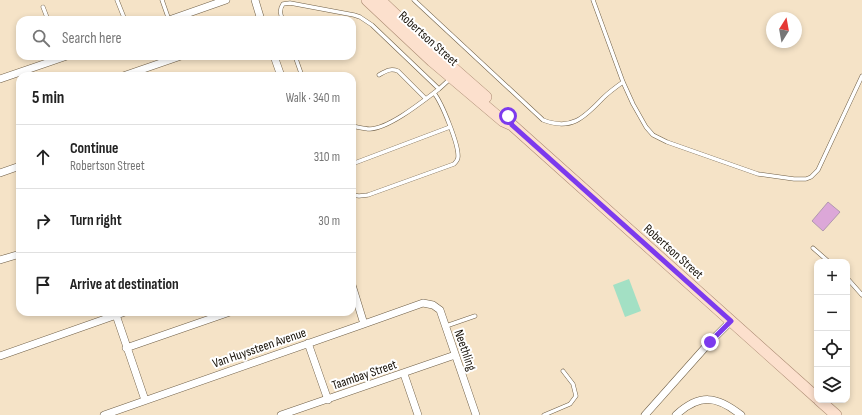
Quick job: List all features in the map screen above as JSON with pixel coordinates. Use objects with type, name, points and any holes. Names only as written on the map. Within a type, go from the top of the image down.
[{"type":"main road","name":"Robertson Street","points":[[367,0],[455,74]]},
{"type":"main road","name":"Robertson Street","points":[[380,0],[503,121],[512,125],[814,395]]},
{"type":"main road","points":[[823,403],[836,415]]},
{"type":"street","points":[[180,16],[226,0]]},
{"type":"street","points":[[255,0],[260,16]]},
{"type":"street","points":[[32,72],[57,60]]},
{"type":"street","points":[[135,72],[169,60]]},
{"type":"street","points":[[275,60],[277,72]]},
{"type":"street","points":[[0,79],[16,76]]},
{"type":"street","points":[[0,173],[16,167]]},
{"type":"street","points":[[0,260],[16,255]]},
{"type":"street","points":[[356,298],[364,324]]},
{"type":"street","name":"Van Huyssteen Avenue","points":[[104,415],[423,303]]},
{"type":"street","name":"Neethling","points":[[423,303],[433,305],[438,308],[446,326],[476,415]]},
{"type":"street","points":[[0,356],[110,316]]},
{"type":"street","points":[[116,316],[145,400]]},
{"type":"street","points":[[126,348],[218,316]]},
{"type":"street","points":[[650,414],[692,362],[731,321]]},
{"type":"street","points":[[308,343],[328,400]]},
{"type":"street","name":"Taambay Street","points":[[281,415],[404,374],[455,355]]},
{"type":"street","points":[[404,374],[418,415]]},
{"type":"street","points":[[676,415],[695,401],[705,400],[717,400],[731,407],[741,415]]},
{"type":"lane","points":[[117,0],[123,16]]},
{"type":"lane","points":[[162,0],[168,16]]},
{"type":"lane","points":[[414,0],[537,115],[547,121],[558,124],[569,124],[583,118],[623,82]]},
{"type":"lane","points":[[593,0],[623,82],[646,127],[653,135],[667,142],[758,174],[794,179],[806,179],[811,177],[818,170],[862,76]]},
{"type":"lane","points":[[281,16],[280,12],[283,4],[290,3],[360,17],[372,25],[439,89]]},
{"type":"lane","points":[[43,7],[46,16]]},
{"type":"lane","points":[[296,60],[301,72]]},
{"type":"lane","points":[[379,75],[388,70],[393,69],[398,71],[426,99]]},
{"type":"lane","points":[[356,127],[371,129],[381,127],[426,99],[455,74]]},
{"type":"lane","points":[[356,196],[368,195],[454,164],[458,158],[457,147],[441,103],[434,93]]},
{"type":"lane","points":[[356,162],[450,127]]},
{"type":"lane","points":[[813,248],[826,259]]},
{"type":"lane","points":[[850,281],[862,295]]},
{"type":"lane","points":[[446,326],[475,316]]},
{"type":"lane","points":[[544,415],[570,404],[576,396],[572,384],[563,371]]},
{"type":"green space","points":[[629,279],[641,311],[625,317],[613,285]]},
{"type":"building","points":[[828,202],[840,212],[823,231],[812,221]]},
{"type":"route","points":[[508,116],[512,125],[731,321],[710,342]]}]
